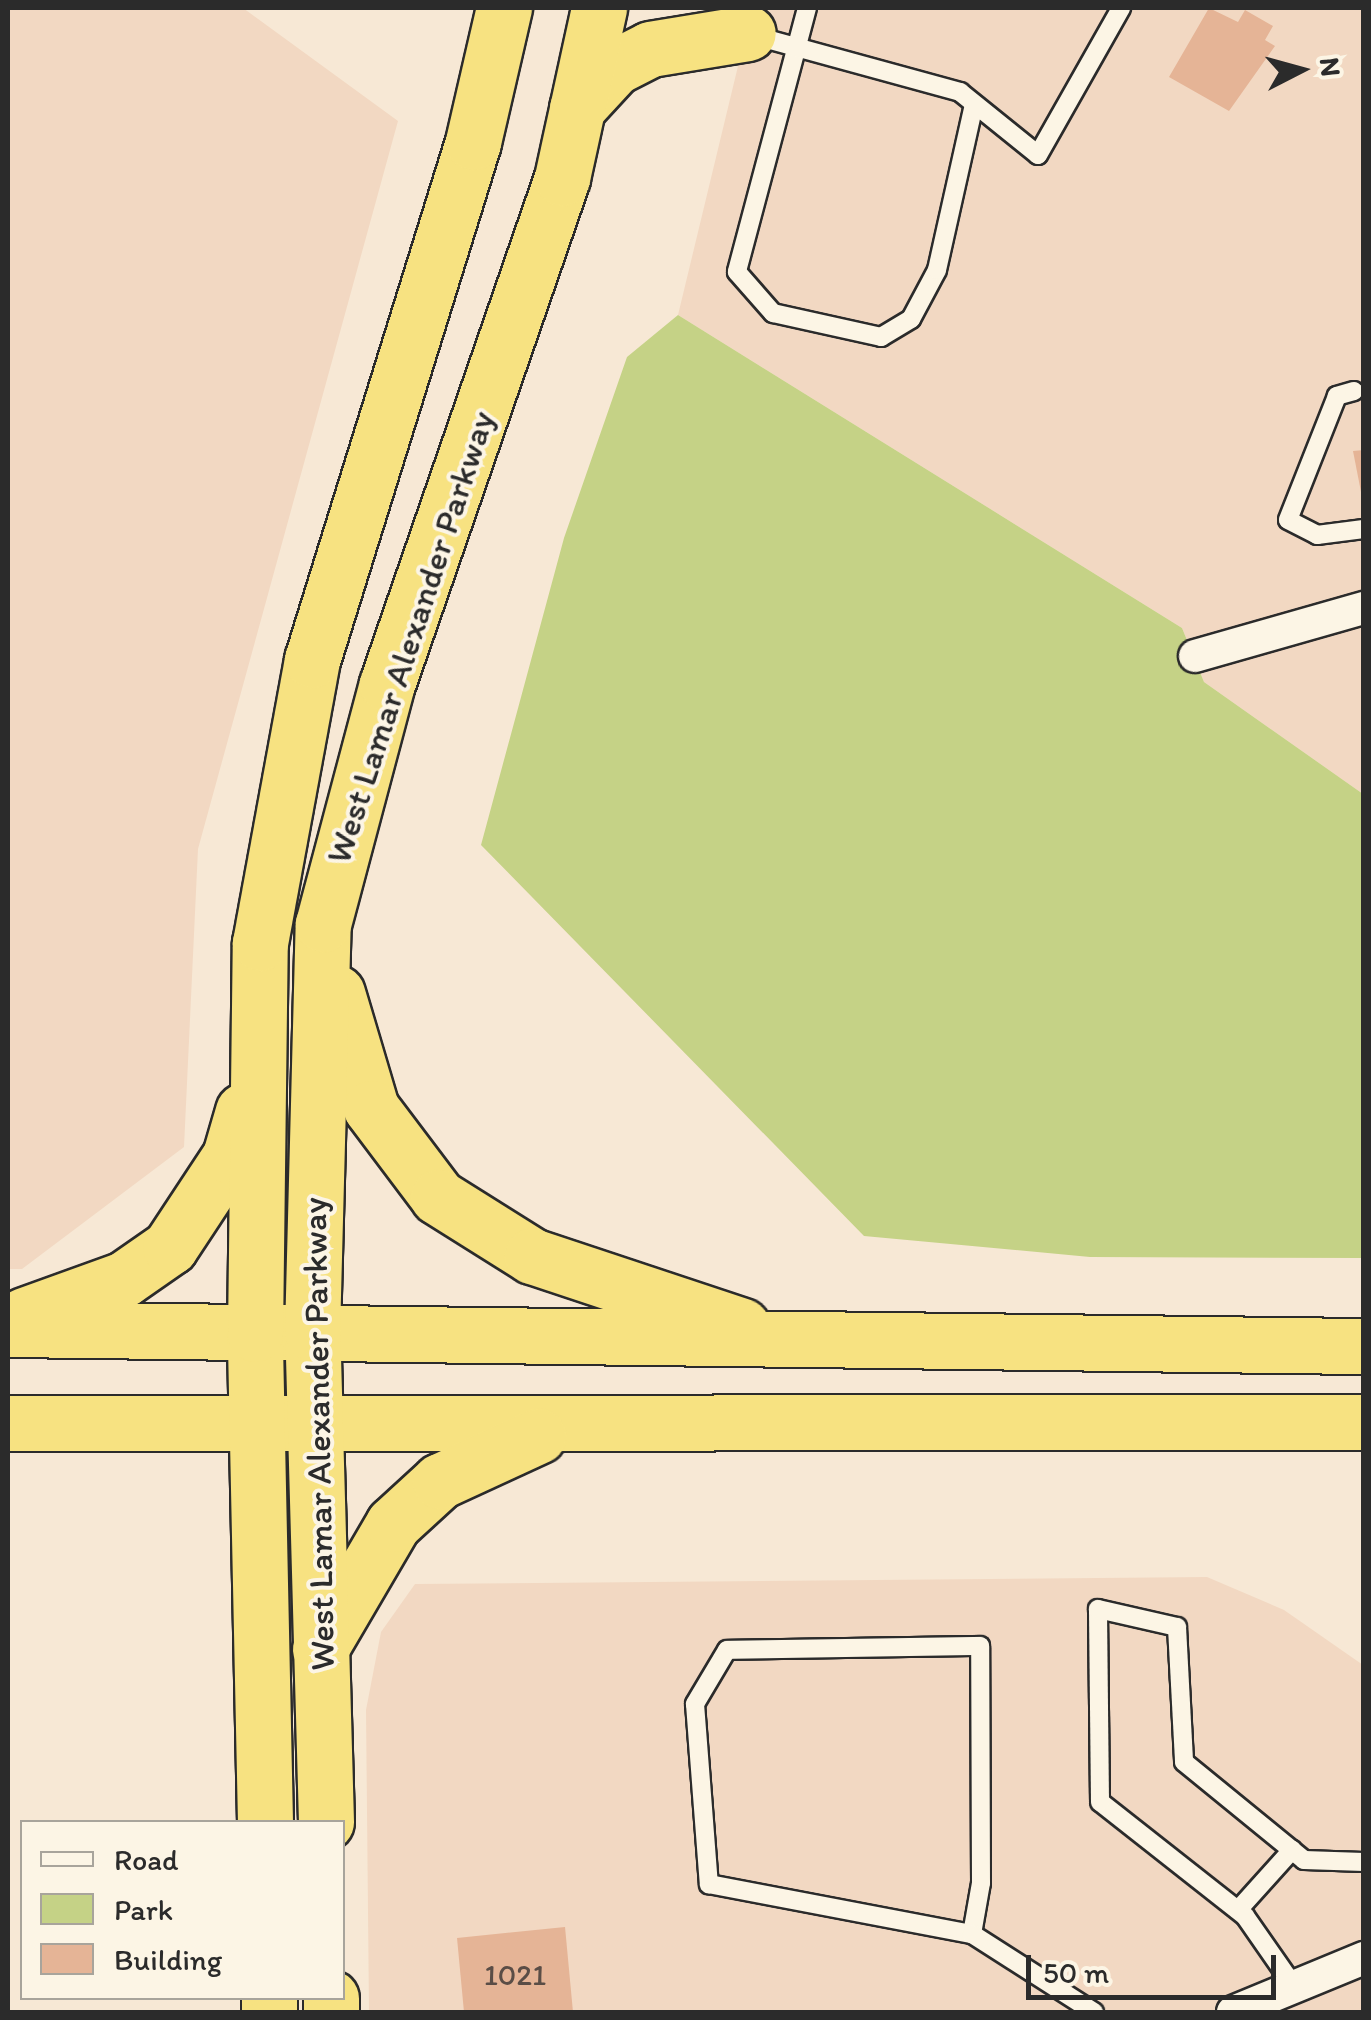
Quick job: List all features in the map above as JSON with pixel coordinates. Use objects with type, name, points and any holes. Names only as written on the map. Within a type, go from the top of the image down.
[{"type":"highway","name":"West Lamar Alexander Parkway","points":[[326,1820],[312,1333],[324,924],[387,684],[562,178],[599,8]]},
{"type":"highway","points":[[700,8],[773,40]]},
{"type":"highway","name":"West Lamar Alexander Parkway","points":[[265,1820],[255,1334],[256,1065],[262,925],[312,660],[472,142],[503,9]]},
{"type":"highway","points":[[578,108],[615,67],[650,49],[773,40]]},
{"type":"highway","points":[[324,924],[371,1108],[438,1197],[532,1256],[778,1338]]},
{"type":"highway","points":[[8,1319],[109,1286],[170,1247],[230,1156],[256,1065]]},
{"type":"highway","points":[[8,1329],[1364,1346]]},
{"type":"highway","points":[[8,1422],[559,1428],[1364,1422]]},
{"type":"highway","points":[[320,1649],[393,1524],[440,1481],[559,1428]]},
{"type":"street","points":[[1195,656],[1364,608]]},
{"type":"street","points":[[1233,2012],[1364,1958]]},
{"type":"lane","points":[[808,8],[773,40],[738,272],[774,312],[881,337],[911,320],[937,270],[974,105]]},
{"type":"lane","points":[[773,40],[960,92],[1038,155],[1120,8]]},
{"type":"lane","points":[[1354,391],[1338,396],[1288,520],[1317,534],[1364,529]]},
{"type":"lane","points":[[1293,1985],[1238,1910],[1100,1802],[1098,1609],[1177,1627],[1184,1762],[1317,1867],[1364,1862]]},
{"type":"lane","points":[[972,1934],[981,1883],[980,1646],[726,1650],[695,1704],[709,1884],[972,1934],[1094,2012]]},
{"type":"lane","points":[[1238,1910],[1292,1850]]},
{"type":"shaded area","points":[[8,8],[243,8],[398,121],[198,849],[184,1147],[22,1269],[8,1269]]},
{"type":"shaded area","points":[[752,8],[1363,8],[1363,794],[1204,682],[1182,628],[678,315]]},
{"type":"shaded area","points":[[1207,1577],[1284,1610],[1363,1665],[1363,2012],[369,2012],[366,1710],[381,1632],[415,1584]]},
{"type":"green space","points":[[678,315],[1182,628],[1204,682],[1363,794],[1363,1258],[1090,1257],[864,1236],[481,845],[564,538],[627,357]]},
{"type":"building","points":[[1209,8],[1238,22],[1245,10],[1273,26],[1265,40],[1275,46],[1229,111],[1169,77]]},
{"type":"building","points":[[1364,450],[1364,497],[1362,497],[1353,451]]},
{"type":"building","points":[[565,1927],[573,2012],[464,2012],[457,1938]]}]
